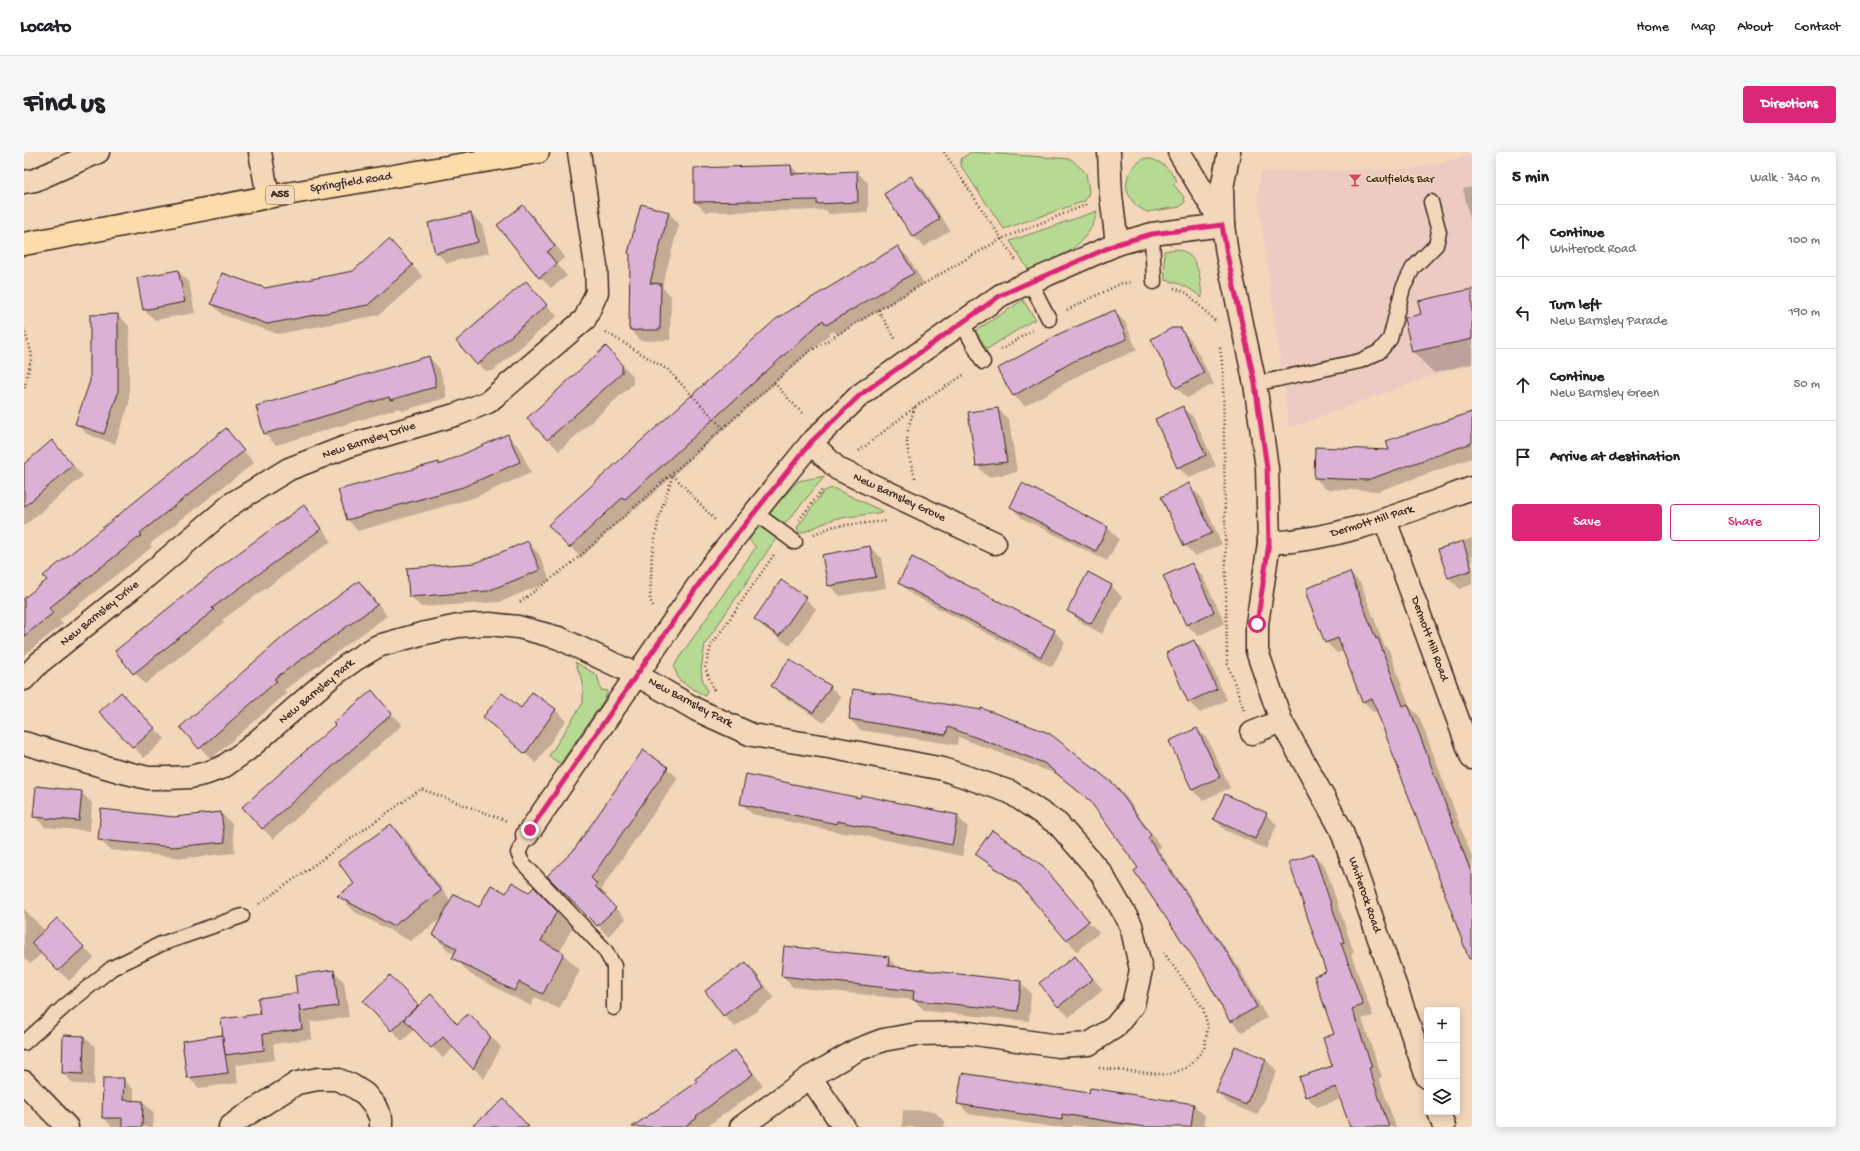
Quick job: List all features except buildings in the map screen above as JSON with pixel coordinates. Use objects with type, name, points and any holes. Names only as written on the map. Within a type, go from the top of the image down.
[{"type":"highway","name":"Springfield Road","points":[[24,244],[268,197],[538,152]]},
{"type":"street","points":[[24,182],[35,180],[98,152]]},
{"type":"street","points":[[260,152],[268,197]]},
{"type":"street","name":"New Barnsley Drive","points":[[24,679],[39,663],[147,576],[233,503],[289,469],[351,445],[458,414],[488,402],[585,320],[597,292],[596,266],[579,152]]},
{"type":"street","points":[[1109,152],[1110,195],[1117,244]]},
{"type":"street","points":[[528,832],[710,568],[811,442],[860,395],[1001,295],[1117,244],[1152,234],[1222,225],[1179,152]]},
{"type":"street","name":"Whiterock Road","points":[[1229,152],[1222,188],[1222,225],[1255,384],[1267,468],[1269,543],[1257,624],[1257,651],[1281,721],[1342,829],[1424,1068]]},
{"type":"street","name":"New Barnsley Grove","points":[[811,442],[838,469],[994,543]]},
{"type":"street","name":"Dermott Hill Park","points":[[1269,543],[1338,534],[1386,520],[1472,488]]},
{"type":"street","name":"Dermott Hill Road","points":[[1386,520],[1465,717],[1472,758]]},
{"type":"street","name":"New Barnsley Park","points":[[24,743],[148,778],[183,777],[206,773],[223,767],[247,750],[332,676],[378,646],[421,634],[451,628],[489,624],[518,627],[559,638],[637,675],[697,710],[752,735],[834,748],[943,769],[1010,792],[1058,824],[1101,873],[1131,925],[1141,970],[1133,1005],[1115,1027],[1089,1044],[1058,1046],[968,1033],[917,1034],[883,1040],[857,1050],[810,1077],[742,1127]]},
{"type":"street","points":[[1252,734],[1281,721]]},
{"type":"street","points":[[810,1077],[844,1127]]},
{"type":"street","points":[[230,1127],[297,1083],[318,1079],[336,1079],[351,1085],[365,1094],[375,1106],[381,1118],[381,1127]]},
{"type":"street","points":[[24,1082],[67,1127]]},
{"type":"street","points":[[1440,1115],[1444,1127]]},
{"type":"lane","points":[[1255,384],[1360,361],[1379,352],[1390,339],[1403,288],[1413,268],[1436,245],[1439,232],[1431,202]]},
{"type":"lane","points":[[1152,234],[1154,282]]},
{"type":"lane","points":[[1030,282],[1049,318]]},
{"type":"lane","points":[[962,323],[984,362]]},
{"type":"lane","points":[[755,513],[791,539]]},
{"type":"lane","points":[[528,832],[518,853],[522,862],[605,950],[614,966],[614,1008]]},
{"type":"lane","points":[[24,1043],[65,1006],[112,968],[161,944],[242,916]]},
{"type":"path","points":[[944,152],[1030,282]]},
{"type":"path","points":[[489,624],[572,563],[724,429],[807,353],[1001,239],[1110,195]]},
{"type":"path","points":[[722,721],[715,694],[705,668],[711,646],[791,539],[838,469],[916,406],[1049,318],[1122,283],[1154,282],[1187,293],[1216,322]]},
{"type":"path","points":[[878,310],[890,331]]},
{"type":"path","points":[[1214,314],[1217,329]]},
{"type":"path","points":[[585,320],[668,370],[724,429]]},
{"type":"path","points":[[24,329],[32,355],[24,390]]},
{"type":"path","points":[[1219,343],[1223,371],[1227,662],[1252,734]]},
{"type":"path","points":[[774,383],[798,408]]},
{"type":"path","points":[[791,539],[834,526],[886,521],[921,508],[906,448],[908,428],[916,406]]},
{"type":"path","points":[[673,474],[710,515]]},
{"type":"path","points":[[665,634],[650,600],[652,554],[659,518],[673,474]]},
{"type":"path","points":[[242,916],[421,789],[528,832]]},
{"type":"path","points":[[1092,1068],[1169,1075],[1188,1067],[1204,1049],[1208,1027],[1203,1008],[1160,948]]},
{"type":"shaded area","points":[[1472,155],[1472,361],[1289,428],[1258,196],[1261,171],[1411,169]]},
{"type":"green space","points":[[971,152],[1071,159],[1086,173],[1089,192],[1085,201],[1004,229],[961,166],[961,159]]},
{"type":"green space","points":[[1145,158],[1164,165],[1174,176],[1177,181],[1173,184],[1184,197],[1185,202],[1180,207],[1147,212],[1134,203],[1127,190],[1128,178],[1134,167]]},
{"type":"green space","points":[[1097,211],[1094,222],[1081,241],[1062,256],[1030,272],[1010,241]]},
{"type":"green space","points":[[1176,249],[1190,256],[1194,261],[1199,275],[1202,298],[1185,286],[1165,280],[1164,251]]},
{"type":"green space","points":[[1023,300],[1035,319],[987,349],[975,331]]},
{"type":"green space","points":[[825,476],[784,525],[769,513],[798,481]]},
{"type":"green space","points":[[833,488],[884,512],[834,519],[799,534],[797,528],[824,491]]},
{"type":"green space","points":[[760,525],[777,537],[705,644],[701,670],[702,678],[707,691],[705,696],[679,680],[674,667],[756,547],[749,540]]},
{"type":"green space","points":[[575,662],[597,675],[601,690],[608,691],[604,700],[560,764],[549,756],[583,703],[583,682]]},
{"type":"place","name":"Caulfields Bar","points":[[1355,180]]},
{"type":"route","points":[[530,830],[710,568],[811,442],[860,395],[1001,295],[1117,244],[1152,234],[1222,225],[1255,384],[1267,468],[1269,543],[1257,624]]}]
